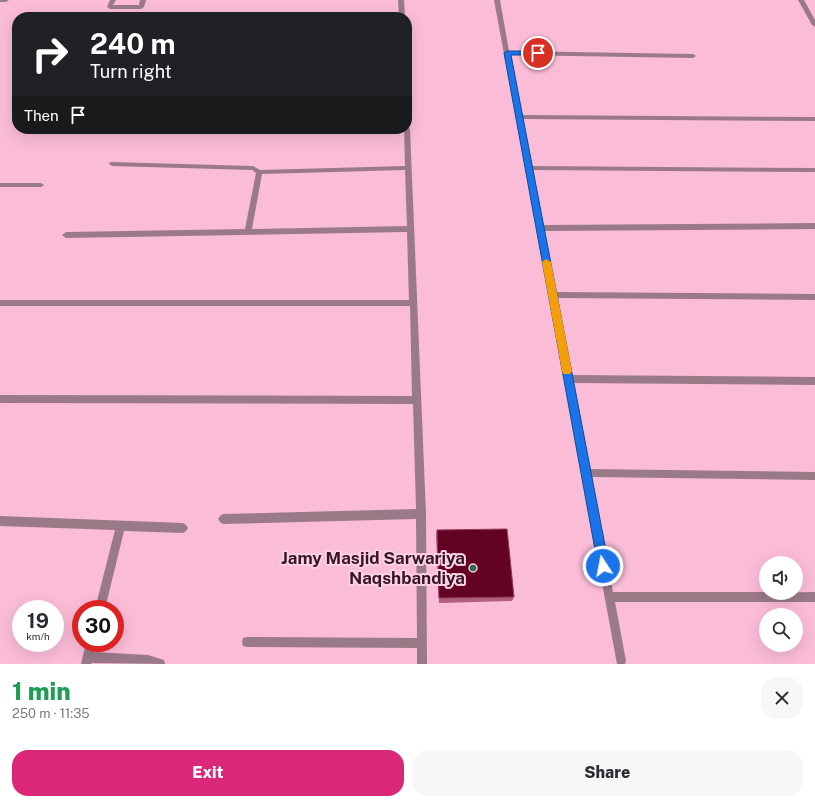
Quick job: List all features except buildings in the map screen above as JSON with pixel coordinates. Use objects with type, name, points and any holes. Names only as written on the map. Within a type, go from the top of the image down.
[{"type":"street","points":[[0,0],[6,0]]},
{"type":"street","points":[[113,0],[110,7],[141,7],[143,0]]},
{"type":"street","points":[[401,0],[402,12]]},
{"type":"street","points":[[497,0],[621,661]]},
{"type":"street","points":[[801,0],[815,25]]},
{"type":"street","points":[[507,53],[693,56]]},
{"type":"street","points":[[519,117],[815,119]]},
{"type":"street","points":[[407,134],[421,514],[422,664]]},
{"type":"street","points":[[112,164],[253,168],[259,172],[408,168]]},
{"type":"street","points":[[529,168],[815,170]]},
{"type":"street","points":[[248,232],[259,172]]},
{"type":"street","points":[[0,185],[41,185]]},
{"type":"street","points":[[540,228],[815,226]]},
{"type":"street","points":[[66,235],[410,229]]},
{"type":"street","points":[[553,294],[815,297]]},
{"type":"street","points":[[0,303],[413,303]]},
{"type":"street","points":[[568,379],[815,381]]},
{"type":"street","points":[[0,399],[417,400]]},
{"type":"street","points":[[586,473],[815,476]]},
{"type":"street","points":[[223,519],[421,514]]},
{"type":"street","points":[[0,521],[183,528]]},
{"type":"street","points":[[102,600],[121,525]]},
{"type":"street","points":[[609,597],[815,597]]},
{"type":"street","points":[[247,642],[422,643]]},
{"type":"street","points":[[87,660],[148,660],[160,664]]},
{"type":"slow traffic","points":[[546,262],[567,371]]},
{"type":"place","name":"Jamy Masjid Sarwariya Naqshbandiya","points":[[473,568]]},
{"type":"route","points":[[538,53],[507,53],[603,566]]}]
